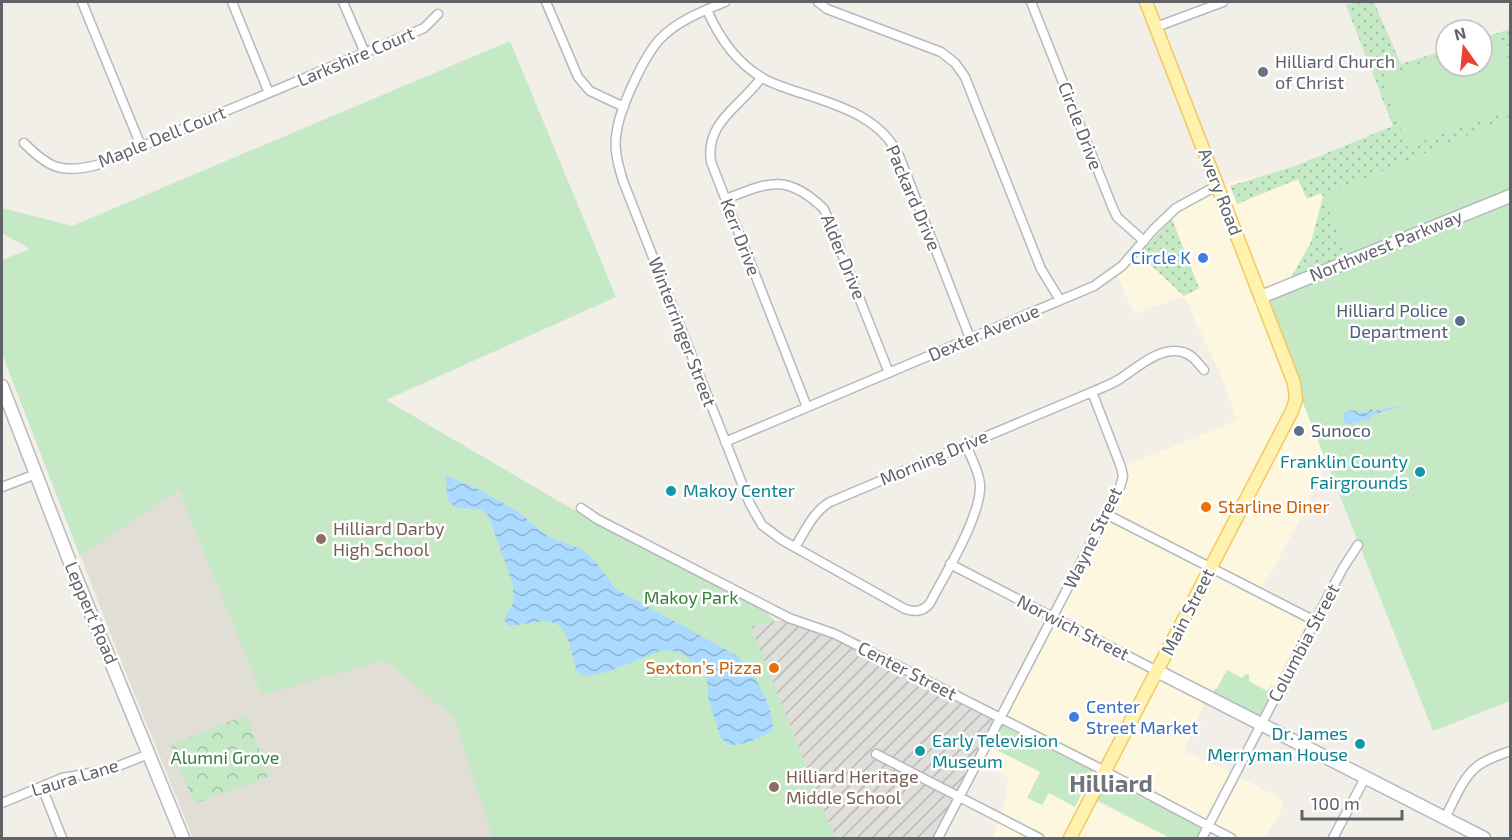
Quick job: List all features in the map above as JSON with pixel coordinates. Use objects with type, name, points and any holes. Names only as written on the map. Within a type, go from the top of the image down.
[{"type":"main road","name":"Avery Road","points":[[1146,2],[1294,383]]},
{"type":"main road","name":"Northwest Parkway","points":[[1261,297],[1510,196]]},
{"type":"main road","name":"Main Street","points":[[1070,838],[1292,411],[1296,399],[1294,383]]},
{"type":"main road","name":"Leppert Road","points":[[2,386],[183,838]]},
{"type":"main road","name":"Norwich Street","points":[[1157,671],[1484,838]]},
{"type":"street","points":[[82,2],[141,146]]},
{"type":"street","points":[[232,2],[269,93]]},
{"type":"street","points":[[343,2],[365,53]]},
{"type":"street","points":[[546,2],[578,77],[590,91],[624,107]]},
{"type":"street","name":"Winterringer Street","points":[[725,2],[678,25],[660,39],[644,63],[616,130],[616,155],[623,180],[725,442],[750,504],[762,525],[782,540],[905,609],[921,611],[930,603],[950,564]]},
{"type":"street","points":[[818,2],[827,9],[941,52],[955,63],[965,77],[1041,269],[1060,300]]},
{"type":"street","name":"Circle Drive","points":[[1030,2],[1117,217],[1144,241]]},
{"type":"street","points":[[1156,27],[1223,2]]},
{"type":"street","name":"Packard Drive","points":[[707,10],[712,22],[736,57],[761,78],[855,113],[878,127],[890,141],[900,158],[970,338]]},
{"type":"street","name":"Larkshire Court","points":[[269,93],[424,28],[438,14]]},
{"type":"street","name":"Kerr Drive","points":[[761,78],[713,131],[709,150],[711,162],[807,407]]},
{"type":"street","name":"Maple Dell Court","points":[[24,143],[42,161],[63,168],[75,169],[97,165],[269,93]]},
{"type":"street","name":"Alder Drive","points":[[726,199],[763,184],[787,184],[808,193],[824,209],[889,373]]},
{"type":"street","name":"Dexter Avenue","points":[[725,442],[1094,286],[1122,266],[1176,208],[1218,185]]},
{"type":"street","name":"Morning Drive","points":[[795,547],[815,515],[830,502],[1115,382],[1166,352],[1184,352],[1192,356],[1204,370]]},
{"type":"street","name":"Wayne Street","points":[[939,838],[1123,477],[1092,392]]},
{"type":"street","points":[[950,564],[978,506],[980,485],[978,474],[966,445]]},
{"type":"street","points":[[2,487],[36,474]]},
{"type":"street","name":"Center Street","points":[[581,508],[597,519],[789,618],[835,634],[1105,771],[1231,838]]},
{"type":"street","points":[[1106,514],[1315,621]]},
{"type":"street","name":"Columbia Street","points":[[1202,838],[1343,568],[1358,545]]},
{"type":"street","name":"Norwich Street","points":[[950,564],[1157,671]]},
{"type":"street","points":[[1445,818],[1468,776],[1477,766],[1488,759],[1510,751]]},
{"type":"street","name":"Laura Lane","points":[[2,803],[62,778],[108,770],[149,754]]},
{"type":"street","points":[[876,754],[1039,838]]},
{"type":"street","points":[[1333,838],[1365,778]]},
{"type":"street","points":[[42,787],[62,838]]},
{"type":"shaded area","points":[[1308,166],[1323,196],[1326,461],[1304,513],[1260,592],[1315,621],[1261,724],[1207,697],[1184,751],[1235,774],[1280,799],[1284,803],[1282,808],[1265,838],[1231,838],[1105,771],[1093,795],[1097,803],[1170,838],[992,838],[1001,819],[1009,778],[979,760],[1120,487],[1121,467],[1237,421],[1224,382],[1184,296],[1135,314],[1115,271],[1176,208],[1218,185]]},
{"type":"shaded area","name":"Hilliard Darby High School","points":[[2,260],[750,626],[835,838],[193,838],[118,653],[2,353]]},
{"type":"shaded area","points":[[775,621],[797,621],[826,630],[1000,719],[938,838],[835,838],[750,626]]},
{"type":"green space","points":[[1357,2],[1374,2],[1401,64],[1434,54],[1434,78],[1494,78],[1494,34],[1510,29],[1510,333],[1276,304],[1311,242],[1323,196],[1321,193],[1307,199],[1298,179],[1237,204],[1230,186],[1298,165],[1393,126],[1346,5]]},
{"type":"green space","points":[[1500,35],[1510,65],[1510,110],[1407,147],[1382,77],[1434,58],[1434,78],[1494,78],[1494,37]]},
{"type":"green space","name":"Makoy Park","points":[[510,41],[616,297],[386,400],[567,506],[760,606],[775,621],[751,627],[835,838],[493,838],[454,718],[385,660],[262,695],[179,490],[80,556],[2,353],[2,260],[30,249],[2,233],[2,208],[72,226]]},
{"type":"green space","name":"Franklin County Fairgrounds","points":[[1510,117],[1510,701],[1433,731],[1261,297],[1348,261],[1323,196]]},
{"type":"green space","points":[[1172,219],[1199,288],[1184,296],[1139,254]]},
{"type":"green space","points":[[1227,670],[1242,678],[1249,674],[1249,681],[1267,691],[1271,685],[1275,688],[1260,716],[1247,712],[1248,710],[1219,695],[1214,696],[1214,690]]},
{"type":"green space","name":"Alumni Grove","points":[[246,715],[270,776],[194,804],[171,745]]},
{"type":"green space","points":[[1000,719],[1095,766],[1075,807],[1049,793],[1042,805],[1027,798],[1040,772],[987,745]]},
{"type":"green space","points":[[1111,779],[1148,801],[1153,801],[1160,807],[1163,805],[1166,809],[1195,825],[1199,824],[1202,827],[1197,838],[1170,838],[1095,799],[1105,780]]},
{"type":"water","points":[[1406,405],[1373,415],[1367,422],[1366,419],[1348,424],[1343,418],[1344,413],[1351,410],[1368,413],[1370,409],[1373,411]]},
{"type":"water","points":[[446,475],[478,489],[520,513],[547,536],[583,550],[595,561],[616,589],[737,656],[750,672],[766,699],[773,729],[752,741],[729,745],[720,737],[708,696],[707,679],[700,666],[679,652],[663,650],[607,672],[585,676],[576,670],[569,642],[557,624],[542,622],[509,626],[504,620],[513,603],[513,584],[488,515],[480,509],[456,508],[447,499]]},
{"type":"place","name":"Hilliard Church of Christ","points":[[1263,72]]},
{"type":"place","name":"Circle K","points":[[1203,258]]},
{"type":"place","name":"Hilliard Police Department","points":[[1460,321]]},
{"type":"place","name":"Sunoco","points":[[1299,431]]},
{"type":"place","name":"Franklin County Fairgrounds","points":[[1420,472]]},
{"type":"place","name":"Makoy Center","points":[[671,491]]},
{"type":"place","name":"Starline Diner","points":[[1206,507]]},
{"type":"place","name":"Hilliard Darby High School","points":[[321,539]]},
{"type":"place","name":"Sexton’s Pizza","points":[[774,668]]},
{"type":"place","name":"Center Street Market","points":[[1074,717]]},
{"type":"place","name":"Dr. James Merryman House","points":[[1360,744]]},
{"type":"place","name":"Early Television Museum","points":[[920,751]]},
{"type":"place","name":"Hilliard Heritage Middle School","points":[[774,787]]},
{"type":"district","name":"Hilliard","points":[[1111,784]]}]
